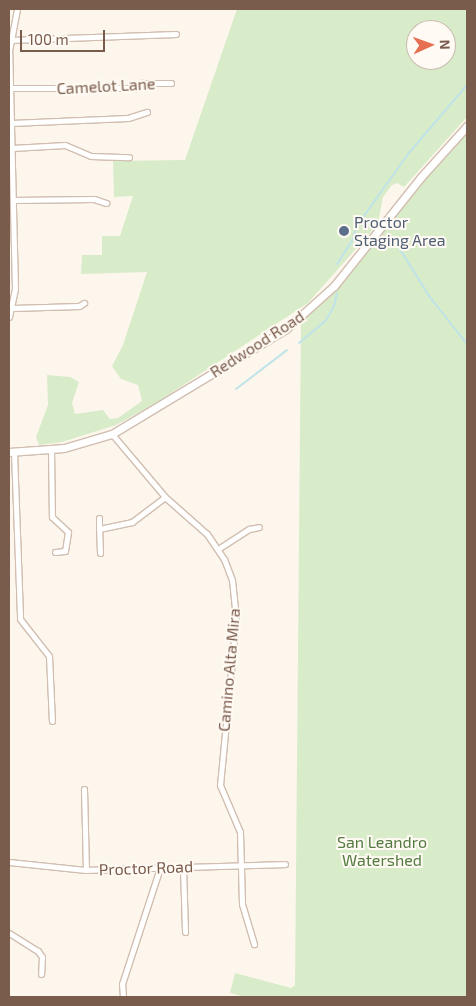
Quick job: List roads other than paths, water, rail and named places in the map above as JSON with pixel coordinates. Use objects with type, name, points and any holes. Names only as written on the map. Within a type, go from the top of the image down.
[{"type":"main road","name":"Redwood Road","points":[[11,452],[50,450],[112,434],[301,317],[334,286],[420,177],[467,126]]},
{"type":"street","points":[[9,317],[12,304],[10,40],[11,25],[17,9]]},
{"type":"street","points":[[10,40],[176,34]]},
{"type":"street","name":"Camelot Lane","points":[[10,88],[136,88],[142,83],[171,83]]},
{"type":"street","points":[[11,124],[128,118],[147,112]]},
{"type":"street","points":[[12,148],[65,145],[92,156],[129,157]]},
{"type":"street","points":[[12,197],[94,198],[106,203]]},
{"type":"street","points":[[12,304],[79,306],[84,304]]},
{"type":"street","name":"Camino Alta Mira","points":[[112,434],[165,496],[202,529],[218,549],[230,574],[236,604],[220,785],[240,832],[242,904],[254,944]]},
{"type":"street","points":[[50,450],[52,517],[68,532],[65,552],[55,552]]},
{"type":"street","points":[[11,452],[20,619],[49,656],[52,721]]},
{"type":"street","points":[[99,529],[132,522],[165,496]]},
{"type":"street","points":[[99,518],[100,553]]},
{"type":"street","points":[[218,549],[249,529],[259,527]]},
{"type":"street","points":[[84,789],[86,870]]},
{"type":"street","name":"Proctor Road","points":[[9,862],[86,870],[285,864]]},
{"type":"street","points":[[183,867],[185,932]]},
{"type":"street","points":[[122,997],[122,984],[160,868]]},
{"type":"street","points":[[9,933],[38,951],[42,956],[41,974]]},
{"type":"waterway","points":[[337,264],[353,239],[356,227],[408,154],[467,85]]},
{"type":"waterway","points":[[398,246],[429,296],[467,344]]},
{"type":"waterway","points":[[299,343],[326,320],[334,306],[337,293]]},
{"type":"waterway","points":[[236,389],[287,350]]},
{"type":"place","name":"Proctor Staging Area","points":[[344,231]]},
{"type":"park label","name":"San Leandro Watershed","points":[[382,851]]}]
